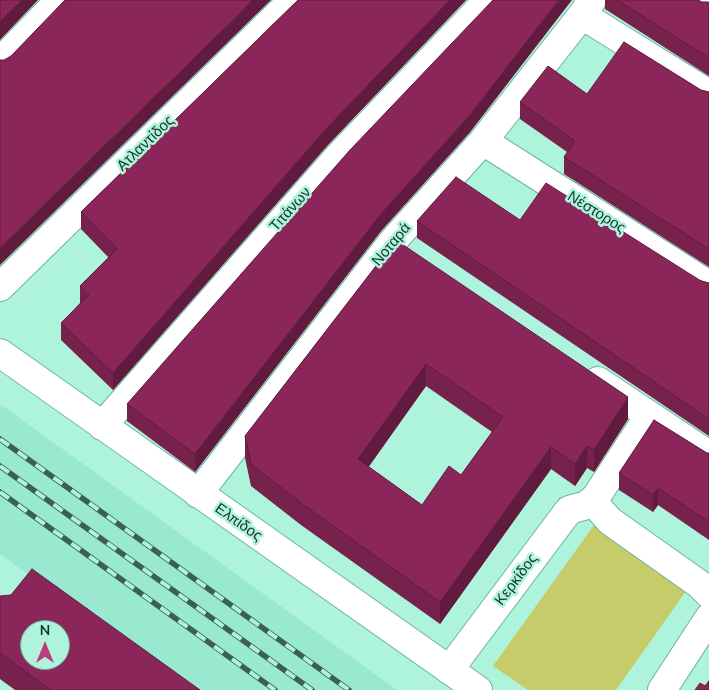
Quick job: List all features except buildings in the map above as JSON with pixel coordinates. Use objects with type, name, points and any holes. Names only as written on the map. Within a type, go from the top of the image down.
[{"type":"street","points":[[0,62],[60,0]]},
{"type":"street","name":"Ατλαντίδος","points":[[0,287],[292,0]]},
{"type":"street","name":"Τιτάνων","points":[[102,426],[338,157],[488,0]]},
{"type":"street","points":[[699,0],[709,6]]},
{"type":"street","points":[[587,8],[709,94]]},
{"type":"street","name":"Νοταρά","points":[[198,494],[393,241],[483,141],[587,8]]},
{"type":"street","name":"Νέστορος","points":[[483,141],[709,285]]},
{"type":"street","points":[[393,241],[418,258]]},
{"type":"street","name":"Ελπίδος","points":[[0,353],[478,690]]},
{"type":"street","points":[[574,365],[709,455]]},
{"type":"street","points":[[649,416],[592,501],[610,521],[699,584],[709,594]]},
{"type":"street","name":"Κερκίδος","points":[[449,670],[569,510],[592,501]]},
{"type":"street","points":[[662,690],[709,618]]},
{"type":"shaded area","points":[[0,404],[397,690],[189,690],[0,554]]},
{"type":"green space","points":[[594,525],[686,591],[616,690],[528,690],[493,666]]},
{"type":"railway","points":[[0,439],[349,690]]},
{"type":"railway","points":[[0,466],[312,690]]},
{"type":"railway","points":[[0,492],[275,690]]}]
